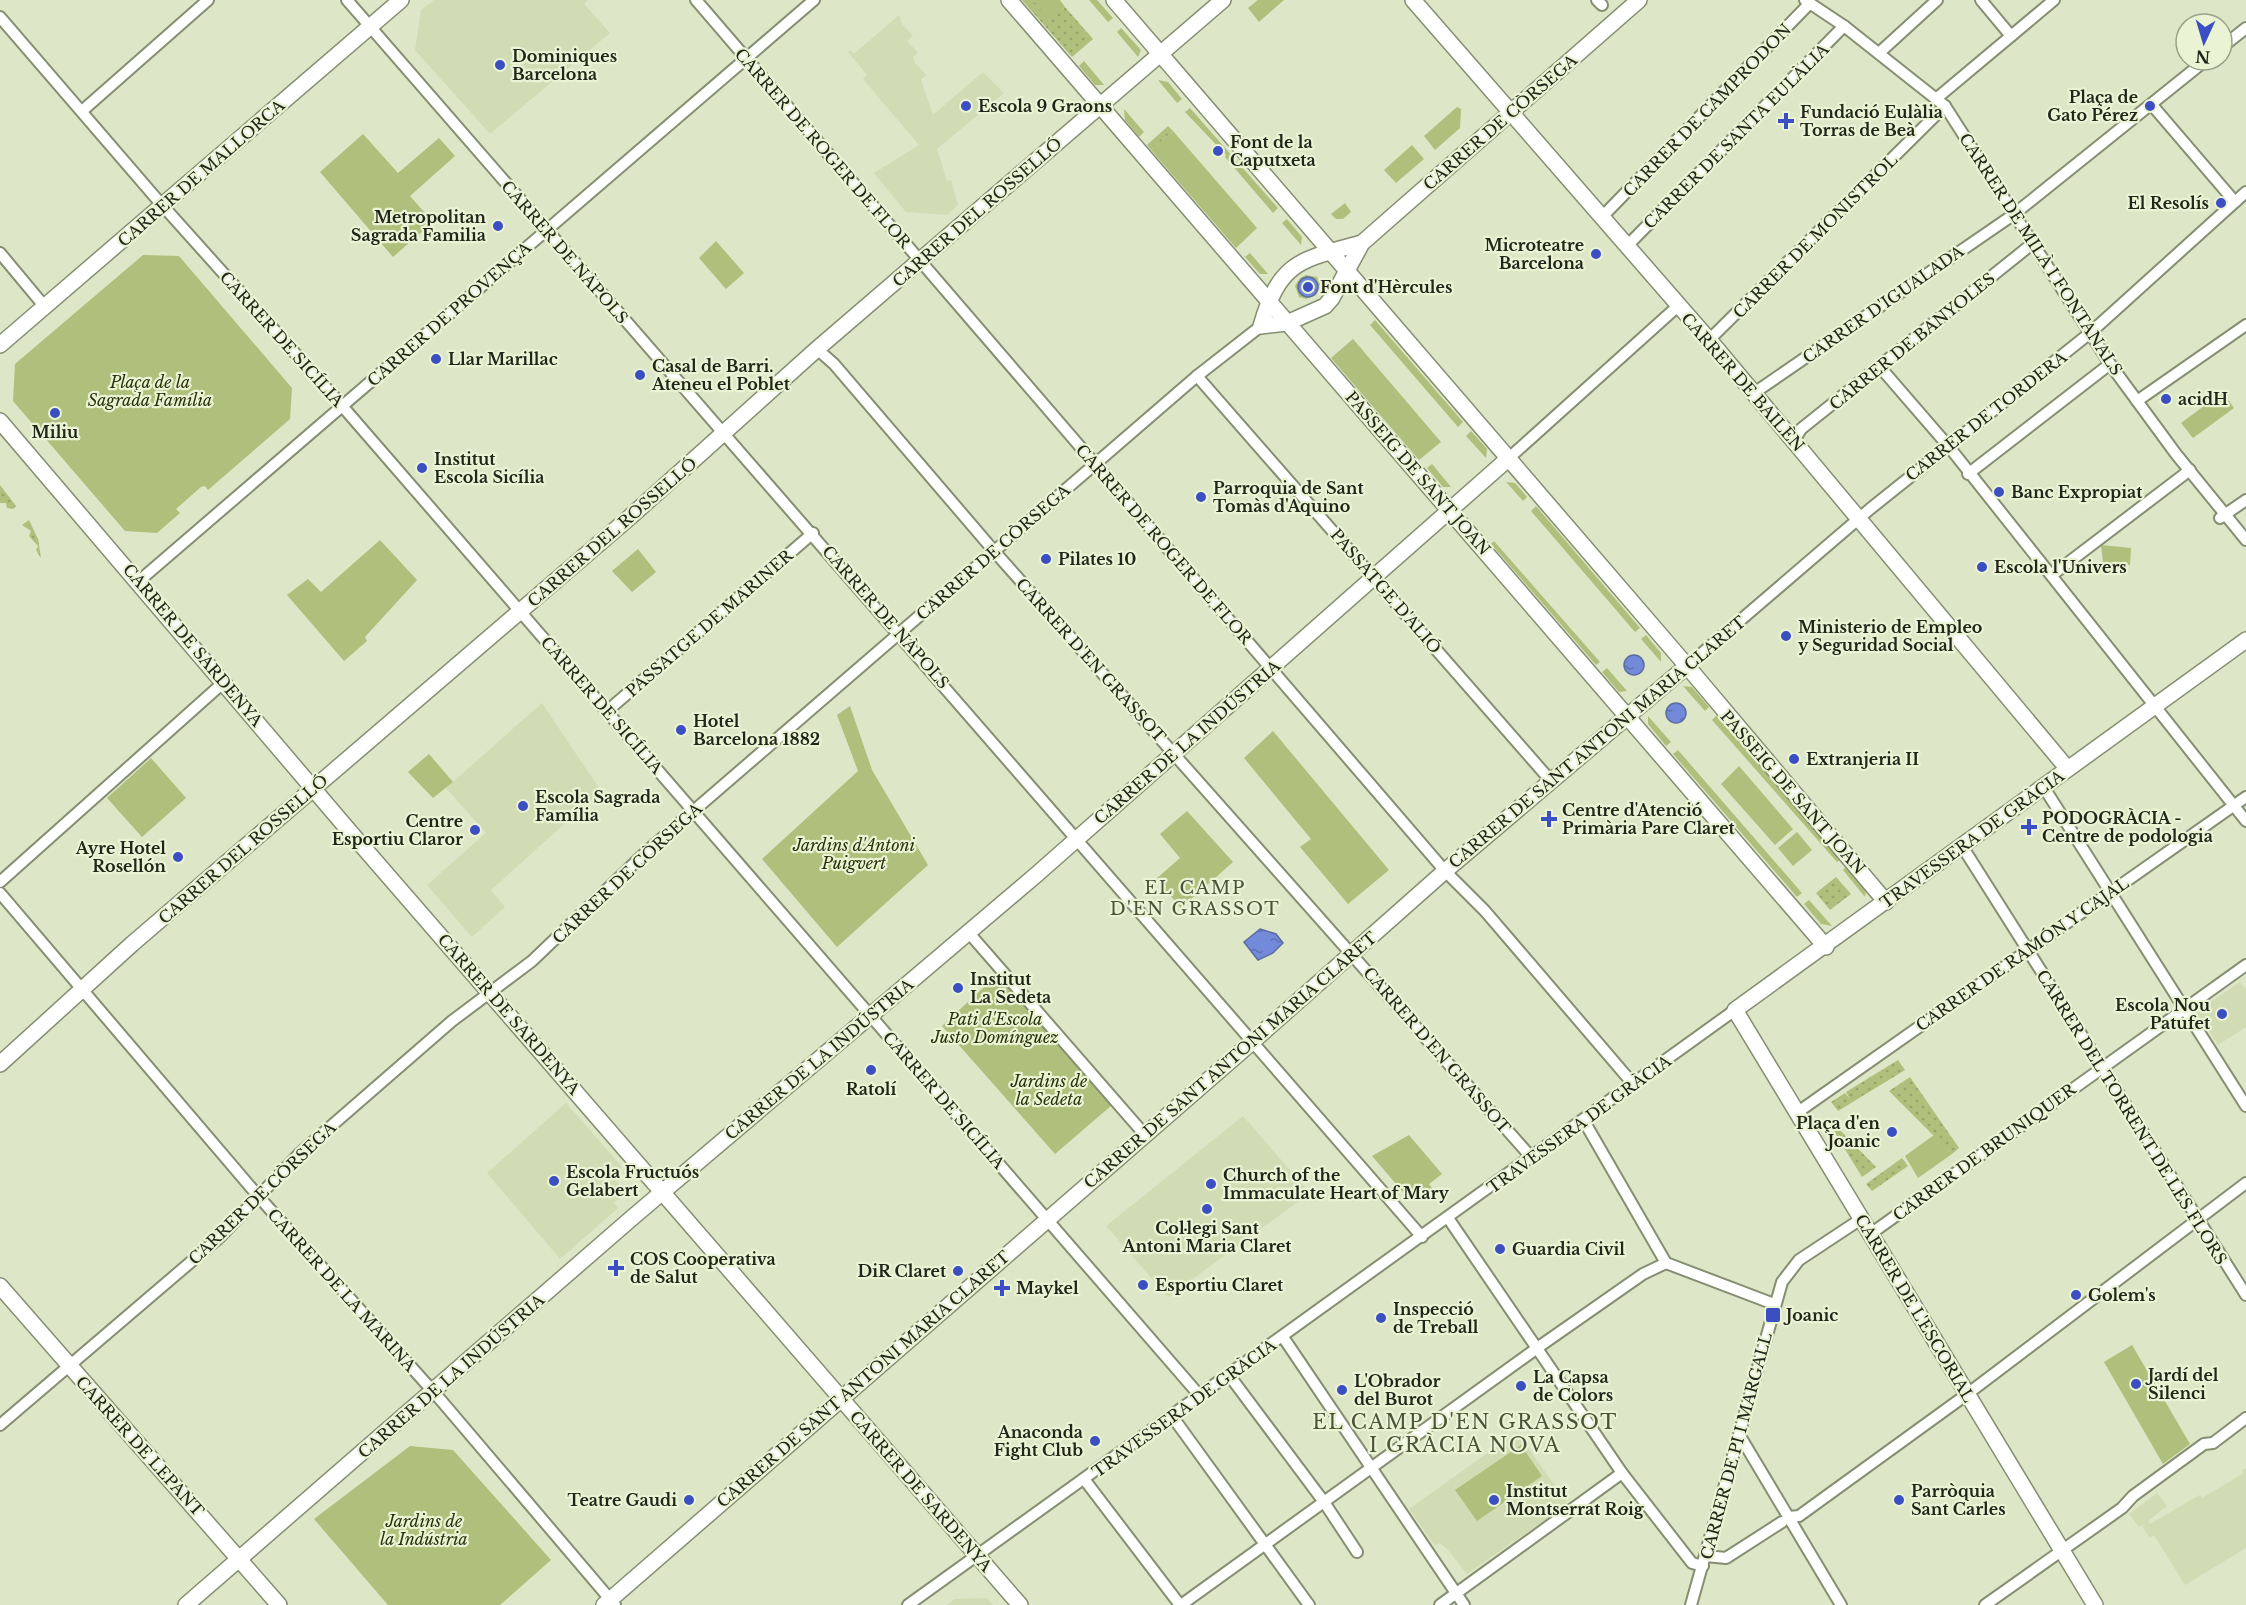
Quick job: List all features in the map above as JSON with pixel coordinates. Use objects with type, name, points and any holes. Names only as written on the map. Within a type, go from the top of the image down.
[{"type":"main road","name":"CARRER DE MALLORCA","points":[[0,345],[401,0]]},
{"type":"main road","name":"PASSEIG DE SANT JOAN","points":[[1009,0],[1826,947]]},
{"type":"main road","name":"PASSEIG DE SANT JOAN","points":[[1114,0],[1345,271],[1509,458],[1886,902]]},
{"type":"main road","name":"CARRER DEL ROSSELLÓ","points":[[0,1064],[313,788],[520,612],[818,350],[1223,0]]},
{"type":"main road","name":"CARRER DE BAILÈN","points":[[1413,0],[1709,340],[2067,768]]},
{"type":"main road","name":"CARRER DE CÒRSEGA","points":[[1362,243],[1639,0]]},
{"type":"main road","points":[[1362,243],[1332,298],[1325,306],[1287,323],[1261,326],[1275,286],[1292,267],[1329,252],[1362,243]]},
{"type":"main road","name":"CARRER DE SARDENYA","points":[[0,421],[139,581],[313,788],[1020,1605]]},
{"type":"main road","name":"CARRER DE LA INDÚSTRIA","points":[[186,1605],[663,1193],[969,933],[1509,458]]},
{"type":"main road","name":"TRAVESSERA DE GRÀCIA","points":[[1735,1011],[2246,640]]},
{"type":"main road","name":"CARRER DE SANT ANTONI MARIA CLARET","points":[[610,1603],[1445,871],[1687,666]]},
{"type":"main road","name":"CARRER DE L'ESCORIAL","points":[[1735,1011],[2095,1605]]},
{"type":"main road","name":"CARRER DE LEPANT","points":[[0,1286],[279,1605]]},
{"type":"street","points":[[82,111],[208,0]]},
{"type":"street","name":"CARRER DE NÀPOLS","points":[[347,0],[900,633],[1422,1237]]},
{"type":"street","name":"CARRER DE ROGER DE FLOR","points":[[696,0],[1445,871],[1485,911],[1634,1085]]},
{"type":"street","name":"CARRER DE PROVENÇA","points":[[139,581],[814,0]]},
{"type":"street","points":[[1879,52],[1937,0]]},
{"type":"street","points":[[1981,0],[2011,36]]},
{"type":"street","name":"CARRER DE MONISTROL","points":[[1709,340],[1941,102],[2011,36],[2054,0]]},
{"type":"street","name":"CARRER DE MILÀ I FONTANALS","points":[[1808,2],[1879,52],[1941,102],[2110,364],[2223,516],[2246,540]]},
{"type":"street","name":"CARRER DE CAMPRODON","points":[[1603,216],[1808,2]]},
{"type":"street","name":"CARRER DE SICÍLIA","points":[[0,17],[163,206],[342,405],[1200,1396]]},
{"type":"street","name":"CARRER DE SANTA EULÀLIA","points":[[1628,245],[1844,26]]},
{"type":"street","points":[[2234,38],[2246,28]]},
{"type":"street","points":[[2191,72],[2152,105],[2235,202]]},
{"type":"street","name":"CARRER D'IGUALADA","points":[[1754,393],[2013,215],[2152,105]]},
{"type":"street","name":"CARRER DE TORDERA","points":[[1858,519],[1947,445],[2090,333],[2246,192]]},
{"type":"street","name":"CARRER DE BANYOLES","points":[[1794,441],[1801,429],[2032,244]]},
{"type":"street","points":[[0,253],[45,307]]},
{"type":"street","points":[[1509,458],[1678,306]]},
{"type":"street","points":[[2137,401],[2246,325]]},
{"type":"street","name":"CARRER DE CÒRSEGA","points":[[0,1425],[220,1237],[308,1146],[452,1021],[532,961],[694,811],[1197,376],[1261,326]]},
{"type":"street","name":"CARRER D'EN GRASSOT","points":[[818,350],[834,364],[994,551],[1532,1158]]},
{"type":"street","points":[[1968,474],[2110,364]]},
{"type":"street","points":[[1881,367],[2052,575],[2246,821]]},
{"type":"street","name":"PASSATGE D'ALIÓ","points":[[1197,376],[1551,781]]},
{"type":"street","points":[[2052,575],[2190,470]]},
{"type":"street","points":[[2223,516],[2246,500]]},
{"type":"street","name":"CARRER DE SANT ANTONI MARIA CLARET","points":[[1687,666],[1858,519]]},
{"type":"street","name":"PASSATGE DE MARINER","points":[[606,712],[813,533]]},
{"type":"street","points":[[0,882],[224,682]]},
{"type":"street","points":[[2043,786],[2246,1106]]},
{"type":"street","name":"CARRER DE RAMÓN Y CAJAL","points":[[1798,1112],[2246,797]]},
{"type":"street","name":"CARRER DEL TORRENT DE LES FLORS","points":[[1962,846],[2246,1295]]},
{"type":"street","name":"CARRER DE LA MARINA","points":[[0,893],[259,1197],[434,1392],[610,1603]]},
{"type":"street","points":[[969,933],[1145,1135]]},
{"type":"street","name":"CARRER DE BRUNIQUER","points":[[1869,1235],[2246,965]]},
{"type":"street","name":"TRAVESSERA DE GRÀCIA","points":[[908,1605],[1735,1011]]},
{"type":"street","points":[[1584,1121],[1666,1263],[1774,1304]]},
{"type":"street","points":[[1448,1218],[1622,1473],[1692,1563],[1726,1558],[1785,1519],[1799,1516],[1966,1395],[2246,1183]]},
{"type":"street","name":"CARRER DE PI I MARGALL","points":[[1691,1605],[1782,1282],[1799,1260],[1861,1219]]},
{"type":"street","points":[[1083,1479],[1180,1605],[1643,1274],[1666,1263]]},
{"type":"street","points":[[1282,1337],[1373,1467],[1464,1605]]},
{"type":"street","points":[[1229,1375],[1324,1502],[1357,1552]]},
{"type":"street","points":[[1172,1416],[1309,1605]]},
{"type":"street","points":[[1985,1605],[2122,1508],[2133,1496],[2204,1444],[2213,1443],[2246,1419]]},
{"type":"street","points":[[1740,1436],[1785,1519],[1841,1605]]},
{"type":"street","points":[[1440,1605],[1622,1473]]},
{"type":"shaded area","name":"Dominiques Barcelona","points":[[434,0],[588,0],[584,4],[610,33],[490,134],[415,50],[421,10]]},
{"type":"shaded area","name":"Escola 9 Graons","points":[[899,15],[902,24],[913,36],[907,41],[918,53],[913,57],[915,63],[926,75],[921,80],[933,115],[983,72],[1004,93],[937,149],[947,181],[951,180],[958,205],[947,215],[906,212],[874,173],[919,145],[863,79],[867,75],[848,52],[850,50],[854,54]]},
{"type":"shaded area","name":"Escola Sagrada Família","points":[[542,703],[601,791],[491,890],[505,907],[472,937],[427,885],[486,833],[446,788]]},
{"type":"shaded area","name":"Escola Nou Patufet","points":[[2240,982],[2246,989],[2246,1027],[2218,1045],[2196,1012]]},
{"type":"shaded area","name":"Escola Fructuós Gelabert","points":[[566,1103],[622,1167],[612,1176],[619,1185],[614,1191],[621,1198],[614,1202],[618,1208],[560,1259],[487,1173]]},
{"type":"shaded area","name":"Col·legi Sant Antoni Maria Claret","points":[[1243,1116],[1310,1193],[1168,1297],[1106,1226]]},
{"type":"shaded area","name":"Institut Montserrat Roig","points":[[1517,1432],[1568,1504],[1467,1574],[1440,1543],[1435,1546],[1409,1509]]},
{"type":"shaded area","points":[[2246,1468],[2246,1548],[2185,1585],[2154,1535],[2150,1538],[2143,1528],[2144,1524],[2139,1527],[2129,1514],[2157,1493],[2167,1506],[2148,1521],[2150,1524],[2200,1495],[2202,1498],[2244,1473],[2242,1470]]},
{"type":"shaded area","points":[[987,1598],[993,1605],[947,1605],[955,1599]]},
{"type":"green space","points":[[1022,0],[1033,0],[1050,20],[1065,7],[1093,39],[1072,57]]},
{"type":"green space","points":[[1033,0],[1060,0],[1065,7],[1050,21]]},
{"type":"green space","points":[[1089,0],[1097,0],[1113,18],[1108,22]]},
{"type":"green space","points":[[1258,0],[1284,0],[1259,22],[1248,8]]},
{"type":"green space","points":[[1121,28],[1141,50],[1138,57],[1117,32]]},
{"type":"green space","points":[[1084,61],[1104,85],[1095,85],[1079,66]]},
{"type":"green space","points":[[1158,80],[1168,82],[1182,99],[1177,103]]},
{"type":"green space","points":[[1457,107],[1461,109],[1460,128],[1435,150],[1424,136]]},
{"type":"green space","points":[[1190,108],[1278,208],[1273,213],[1225,157],[1226,155],[1185,112]]},
{"type":"green space","points":[[1124,109],[1144,132],[1139,137],[1125,120]]},
{"type":"green space","points":[[1168,126],[1173,131],[1151,150],[1147,145]]},
{"type":"green space","points":[[1173,131],[1257,228],[1236,248],[1151,150]]},
{"type":"green space","points":[[363,134],[398,173],[439,138],[455,156],[410,196],[433,222],[393,257],[320,172]]},
{"type":"green space","points":[[1412,145],[1424,159],[1396,183],[1384,170]]},
{"type":"green space","points":[[1345,203],[1351,212],[1343,219],[1336,219],[1331,214]]},
{"type":"green space","points":[[1287,219],[1302,237],[1301,245],[1282,223]]},
{"type":"green space","points":[[716,241],[744,273],[726,289],[699,258]]},
{"type":"green space","points":[[1250,253],[1268,274],[1260,274],[1245,257]]},
{"type":"green space","name":"Plaça de la Sagrada Família","points":[[143,255],[179,256],[292,388],[290,419],[208,490],[205,486],[201,487],[176,509],[180,513],[157,533],[125,531],[13,401],[15,364]]},
{"type":"green space","name":"Font d'Hèrcules","points":[[1306,275],[1317,277],[1320,284],[1316,295],[1306,299],[1299,297],[1295,286],[1300,278]]},
{"type":"green space","points":[[1375,320],[1463,422],[1458,427],[1370,325]]},
{"type":"green space","points":[[1353,339],[1441,442],[1419,460],[1331,358]]},
{"type":"green space","points":[[2223,392],[2234,408],[2193,438],[2181,423]]},
{"type":"green space","points":[[1471,431],[1487,449],[1486,458],[1466,436]]},
{"type":"green space","points":[[1432,464],[1451,487],[1443,487],[1427,468]]},
{"type":"green space","points":[[1506,482],[1515,483],[1527,497],[1523,501]]},
{"type":"green space","points":[[0,485],[16,506],[13,509],[7,508],[6,503],[0,503]]},
{"type":"green space","points":[[1536,506],[1640,628],[1635,632],[1531,511]]},
{"type":"green space","points":[[29,520],[38,539],[41,558],[36,550],[38,546],[29,536],[31,531],[22,525]]},
{"type":"green space","points":[[380,540],[417,580],[365,637],[367,641],[344,661],[287,595],[308,579],[321,592]]},
{"type":"green space","points":[[1494,541],[1600,662],[1596,665],[1491,544]]},
{"type":"green space","points":[[2101,545],[2131,548],[2130,565],[2103,562]]},
{"type":"green space","points":[[638,549],[656,572],[632,592],[612,571]]},
{"type":"green space","points":[[1646,635],[1661,653],[1661,662],[1641,639]]},
{"type":"green space","points":[[1607,668],[1627,691],[1619,692],[1602,672]]},
{"type":"green space","points":[[1683,686],[1692,687],[1709,707],[1705,711]]},
{"type":"green space","name":"Jardins d'Antoni Puigvert","points":[[850,706],[872,770],[928,865],[837,947],[762,859],[858,771],[837,715]]},
{"type":"green space","points":[[1717,715],[1841,859],[1837,862],[1712,720]]},
{"type":"green space","points":[[1648,716],[1671,742],[1666,746],[1648,724]]},
{"type":"green space","points":[[1273,731],[1389,870],[1348,904],[1300,847],[1311,839],[1244,758]]},
{"type":"green space","points":[[1678,750],[1802,893],[1797,897],[1673,754]]},
{"type":"green space","points":[[429,754],[453,782],[433,798],[408,772]]},
{"type":"green space","points":[[151,758],[186,798],[142,837],[107,798]]},
{"type":"green space","points":[[1739,766],[1793,829],[1775,845],[1721,784]]},
{"type":"green space","points":[[1187,811],[1233,862],[1181,908],[1156,879],[1180,858],[1160,834]]},
{"type":"green space","points":[[1797,832],[1812,850],[1793,866],[1778,848]]},
{"type":"green space","points":[[1847,866],[1866,889],[1865,897],[1843,870]]},
{"type":"green space","points":[[1836,877],[1851,894],[1830,910],[1816,893]]},
{"type":"green space","points":[[1809,900],[1832,926],[1821,924],[1804,904]]},
{"type":"green space","points":[[997,975],[1112,1105],[1055,1154],[942,1026]]},
{"type":"green space","points":[[1898,1060],[1905,1070],[1838,1111],[1831,1102],[1845,1093],[1850,1099],[1846,1092]]},
{"type":"green space","points":[[1910,1077],[1959,1148],[1952,1154],[1889,1091]]},
{"type":"green space","points":[[1832,1122],[1876,1167],[1862,1177],[1829,1123]]},
{"type":"green space","points":[[1409,1135],[1442,1174],[1429,1184],[1435,1192],[1430,1196],[1426,1193],[1418,1198],[1410,1190],[1403,1192],[1372,1156]]},
{"type":"green space","points":[[1934,1135],[1952,1154],[1918,1178],[1905,1156]]},
{"type":"green space","points":[[1902,1158],[1908,1166],[1872,1191],[1866,1184]]},
{"type":"green space","name":"Jardí del Silenci","points":[[2132,1345],[2190,1444],[2163,1464],[2104,1362]]},
{"type":"green space","points":[[1521,1445],[1542,1476],[1477,1521],[1455,1490]]},
{"type":"green space","name":"Jardins de la Indústria","points":[[410,1446],[453,1450],[551,1560],[500,1605],[388,1605],[314,1519]]},
{"type":"water","name":"Font d'Hèrcules","points":[[1308,277],[1315,280],[1318,287],[1315,294],[1308,297],[1301,294],[1298,287],[1301,280]]},
{"type":"water","points":[[1634,655],[1641,658],[1644,665],[1641,672],[1634,675],[1627,672],[1624,665],[1627,658]]},
{"type":"water","points":[[1676,703],[1683,706],[1686,713],[1683,720],[1676,723],[1669,720],[1666,713],[1669,706]]},
{"type":"water","points":[[1260,929],[1276,934],[1283,943],[1273,953],[1258,960],[1244,942]]},
{"type":"place","name":"Dominiques Barcelona","points":[[500,65]]},
{"type":"place","name":"Escola 9 Graons","points":[[966,106]]},
{"type":"place","name":"Plaça de Gato Pérez","points":[[2150,106]]},
{"type":"place","name":"Fundació Eulàlia Torras de Beà","points":[[1786,121]]},
{"type":"place","name":"Font de la Caputxeta","points":[[1218,151]]},
{"type":"place","name":"El Resolís","points":[[2221,203]]},
{"type":"place","name":"Metropolitan Sagrada Familia","points":[[498,226]]},
{"type":"place","name":"Microteatre Barcelona","points":[[1596,254]]},
{"type":"place","name":"Font d'Hèrcules","points":[[1308,287]]},
{"type":"place","name":"Llar Marillac","points":[[436,359]]},
{"type":"place","name":"Casal de Barri. Ateneu el Poblet","points":[[640,375]]},
{"type":"place","name":"acidH","points":[[2166,399]]},
{"type":"place","name":"Miliu","points":[[55,413]]},
{"type":"place","name":"Institut Escola Sicília","points":[[422,468]]},
{"type":"place","name":"Banc Expropiat","points":[[1999,492]]},
{"type":"place","name":"Parroquia de Sant Tomàs d'Aquino","points":[[1201,497]]},
{"type":"place","name":"Pilates 10","points":[[1046,559]]},
{"type":"place","name":"Escola l'Univers","points":[[1982,567]]},
{"type":"place","name":"Ministerio de Empleo y Seguridad Social","points":[[1786,636]]},
{"type":"place","name":"Hotel Barcelona 1882","points":[[681,730]]},
{"type":"place","name":"Extranjeria II","points":[[1794,759]]},
{"type":"place","name":"Escola Sagrada Família","points":[[523,806]]},
{"type":"place","name":"Centre d'Atenció Primària Pare Claret","points":[[1549,819]]},
{"type":"place","name":"PODOGRÀCIA - Centre de podologia","points":[[2029,827]]},
{"type":"place","name":"Centre Esportiu Claror","points":[[475,830]]},
{"type":"place","name":"Ayre Hotel Rosellón","points":[[178,857]]},
{"type":"place","name":"Institut La Sedeta","points":[[958,988]]},
{"type":"place","name":"Escola Nou Patufet","points":[[2222,1014]]},
{"type":"place","name":"Ratolí","points":[[871,1070]]},
{"type":"place","name":"Plaça d'en Joanic","points":[[1892,1132]]},
{"type":"place","name":"Escola Fructuós Gelabert","points":[[554,1181]]},
{"type":"place","name":"Church of the Immaculate Heart of Mary","points":[[1211,1184]]},
{"type":"place","name":"Col·legi Sant Antoni Maria Claret","points":[[1207,1209]]},
{"type":"place","name":"Guardia Civil","points":[[1500,1249]]},
{"type":"place","name":"COS Cooperativa de Salut","points":[[616,1268]]},
{"type":"place","name":"DiR Claret","points":[[958,1271]]},
{"type":"place","name":"Esportiu Claret","points":[[1143,1285]]},
{"type":"place","name":"Maykel","points":[[1002,1288]]},
{"type":"place","name":"Golem's","points":[[2076,1295]]},
{"type":"place","name":"Joanic","points":[[1773,1315]]},
{"type":"place","name":"Inspecció de Treball","points":[[1381,1318]]},
{"type":"place","name":"Jardí del Silenci","points":[[2136,1384]]},
{"type":"place","name":"La Capsa de Colors","points":[[1521,1386]]},
{"type":"place","name":"L'Obrador del Burot","points":[[1342,1390]]},
{"type":"place","name":"Anaconda Fight Club","points":[[1095,1441]]},
{"type":"place","name":"Teatre Gaudi","points":[[689,1500]]},
{"type":"place","name":"Institut Montserrat Roig","points":[[1494,1500]]},
{"type":"place","name":"Parròquia Sant Carles","points":[[1899,1500]]},
{"type":"district","name":"EL CAMP D'EN GRASSOT","points":[[1195,898]]},
{"type":"district","name":"EL CAMP D'EN GRASSOT I GRÀCIA NOVA","points":[[1465,1434]]},
{"type":"park label","name":"Pati d'Escola Justo Domínguez","points":[[995,1028]]},
{"type":"park label","name":"Jardins de la Sedeta","points":[[1049,1090]]}]
